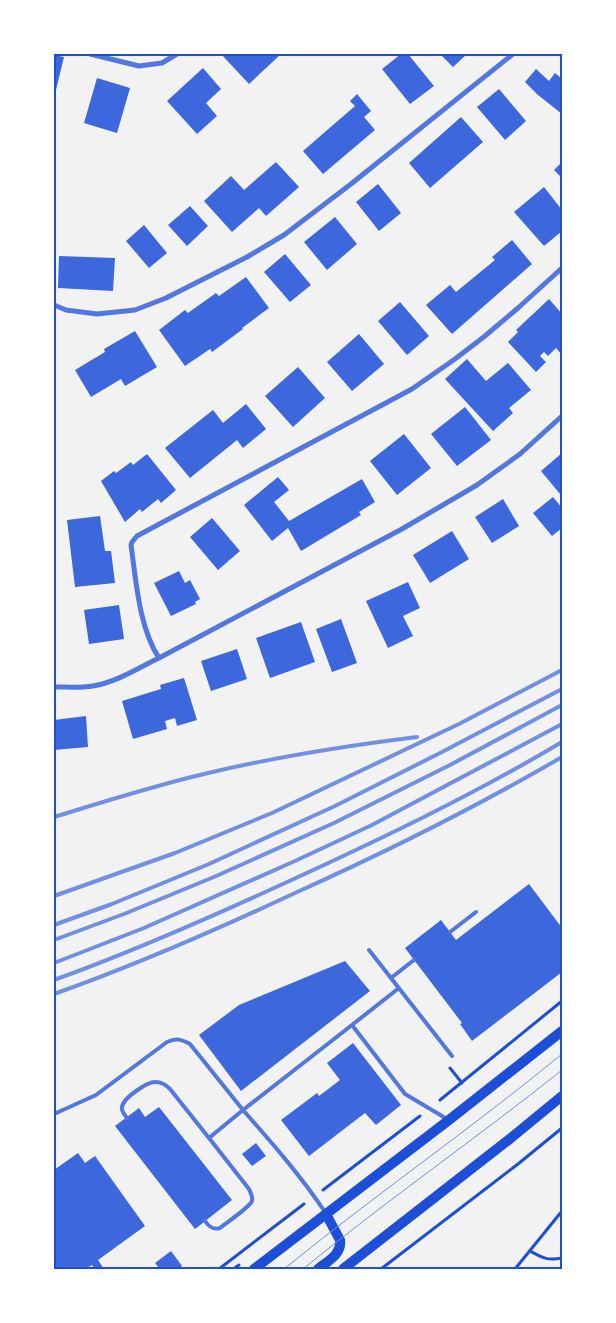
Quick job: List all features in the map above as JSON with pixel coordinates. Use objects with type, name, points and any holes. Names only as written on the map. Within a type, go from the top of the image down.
[{"type":"main road","points":[[254,1269],[562,1030]]},
{"type":"main road","points":[[343,1269],[512,1138],[562,1096]]},
{"type":"main road","points":[[318,1269],[336,1254],[340,1244],[340,1240],[326,1214]]},
{"type":"street","points":[[90,54],[138,66],[162,63],[177,54]]},
{"type":"street","points":[[54,305],[66,310],[97,314],[135,310],[166,298],[247,257],[284,235],[513,54]]},
{"type":"street","points":[[159,658],[153,648],[141,610],[131,544],[137,536],[412,389],[484,336],[562,268]]},
{"type":"street","points":[[54,687],[94,686],[120,677],[402,529],[477,485],[520,454],[562,416]]},
{"type":"lane","points":[[450,932],[476,912]]},
{"type":"lane","points":[[369,950],[452,1056]]},
{"type":"lane","points":[[391,978],[414,960]]},
{"type":"lane","points":[[209,1138],[398,988]]},
{"type":"lane","points":[[352,1025],[405,1094],[448,1120]]},
{"type":"lane","points":[[54,1114],[96,1094],[167,1042],[174,1039],[182,1039],[190,1044],[242,1110],[294,1168],[326,1214]]},
{"type":"lane","points":[[127,1118],[122,1110],[125,1100],[147,1083],[160,1082],[165,1084],[249,1189],[252,1195],[252,1202],[220,1228],[212,1228],[205,1221]]},
{"type":"path","points":[[219,1269],[429,1109],[562,1001]]},
{"type":"path","points":[[382,1269],[562,1128]]},
{"type":"path","points":[[514,1269],[562,1211]]},
{"type":"path","points":[[530,1251],[547,1260],[562,1258]]},
{"type":"building","points":[[221,54],[281,54],[249,84]]},
{"type":"building","points":[[401,54],[408,54],[434,86],[410,104],[382,69]]},
{"type":"building","points":[[440,54],[467,54],[453,67]]},
{"type":"building","points":[[54,55],[64,57],[54,98]]},
{"type":"building","points":[[203,68],[221,89],[206,103],[217,116],[197,134],[167,101]]},
{"type":"building","points":[[536,69],[549,81],[555,73],[562,79],[562,114],[525,82]]},
{"type":"building","points":[[97,78],[130,88],[117,133],[84,123]]},
{"type":"building","points":[[499,89],[526,121],[505,140],[477,107]]},
{"type":"building","points":[[357,94],[371,111],[364,117],[375,130],[323,174],[303,151],[355,106],[350,101]]},
{"type":"building","points":[[461,117],[483,142],[430,188],[409,163]]},
{"type":"building","points":[[276,162],[299,187],[266,216],[259,208],[232,232],[204,201],[231,176],[244,190]]},
{"type":"building","points":[[562,162],[562,178],[554,170]]},
{"type":"building","points":[[378,184],[401,213],[379,231],[356,202]]},
{"type":"building","points":[[544,187],[562,210],[562,231],[544,246],[514,212]]},
{"type":"building","points":[[190,206],[208,226],[187,246],[168,225]]},
{"type":"building","points":[[335,217],[357,244],[327,270],[304,242]]},
{"type":"building","points":[[144,225],[167,253],[149,268],[126,241]]},
{"type":"building","points":[[512,240],[532,264],[452,334],[426,305],[450,285],[456,292],[495,260],[492,257]]},
{"type":"building","points":[[285,254],[311,285],[290,302],[264,272]]},
{"type":"building","points":[[59,256],[115,258],[113,291],[58,288]]},
{"type":"building","points":[[246,277],[269,308],[212,352],[210,349],[185,366],[159,330],[185,310],[188,313],[216,293],[219,296]]},
{"type":"building","points":[[549,299],[562,314],[562,355],[556,348],[548,356],[544,352],[540,356],[546,362],[536,372],[508,342],[518,332],[516,330]]},
{"type":"building","points":[[400,302],[429,336],[407,355],[378,321]]},
{"type":"building","points":[[135,331],[157,367],[125,386],[121,379],[91,397],[75,370],[105,352],[104,349]]},
{"type":"building","points":[[359,334],[384,364],[352,391],[327,362]]},
{"type":"building","points":[[467,359],[486,381],[508,363],[531,390],[509,408],[513,413],[493,431],[445,379]]},
{"type":"building","points":[[298,367],[325,398],[293,427],[265,396]]},
{"type":"building","points":[[246,404],[266,429],[243,448],[237,440],[190,478],[165,448],[213,410],[223,423]]},
{"type":"building","points":[[465,407],[491,440],[457,466],[431,434]]},
{"type":"building","points":[[404,434],[431,468],[397,495],[370,461]]},
{"type":"building","points":[[562,453],[562,492],[560,494],[541,471]]},
{"type":"building","points":[[147,454],[176,490],[161,503],[158,499],[142,512],[140,509],[125,522],[101,481],[131,462],[133,465]]},
{"type":"building","points":[[278,477],[289,490],[274,502],[289,521],[362,479],[375,502],[359,512],[361,515],[301,551],[288,528],[272,541],[244,505]]},
{"type":"building","points":[[553,497],[562,508],[562,528],[552,536],[533,513]]},
{"type":"building","points":[[503,499],[519,526],[492,543],[475,517]]},
{"type":"building","points":[[100,516],[105,551],[111,551],[115,583],[75,587],[67,520]]},
{"type":"building","points":[[212,518],[240,551],[218,570],[190,537]]},
{"type":"building","points":[[452,531],[469,559],[430,583],[413,555]]},
{"type":"building","points":[[179,571],[185,583],[190,580],[200,599],[195,602],[196,604],[171,616],[154,583]]},
{"type":"building","points":[[408,582],[420,608],[403,616],[413,636],[388,648],[366,601]]},
{"type":"building","points":[[119,605],[124,639],[89,644],[84,610]]},
{"type":"building","points":[[341,619],[357,663],[332,672],[316,629]]},
{"type":"building","points":[[301,622],[315,662],[270,678],[256,638]]},
{"type":"building","points":[[237,649],[247,679],[211,691],[201,661]]},
{"type":"building","points":[[184,678],[197,720],[177,726],[175,718],[165,721],[167,729],[133,739],[122,701],[161,689],[160,685]]},
{"type":"building","points":[[86,716],[88,747],[54,750],[54,720]]},
{"type":"building","points":[[529,884],[562,928],[562,972],[472,1041],[460,1024],[462,1023],[405,948],[441,920],[456,940]]},
{"type":"building","points":[[345,961],[370,991],[241,1091],[199,1035],[239,1005]]},
{"type":"building","points":[[353,1043],[401,1105],[376,1125],[365,1113],[309,1156],[281,1120],[317,1093],[319,1096],[340,1080],[327,1063]]},
{"type":"building","points":[[159,1107],[232,1200],[195,1229],[115,1126],[139,1108],[145,1117]]},
{"type":"building","points":[[256,1143],[266,1156],[252,1166],[242,1154]]},
{"type":"building","points":[[78,1153],[85,1163],[95,1156],[145,1226],[98,1260],[104,1269],[95,1269],[92,1265],[85,1269],[54,1269],[54,1170]]},
{"type":"building","points":[[171,1251],[182,1266],[178,1269],[160,1269],[155,1263]]},
{"type":"tram line","points":[[284,1269],[562,1054]]},
{"type":"tram line","points":[[303,1269],[562,1070]]},
{"type":"railway","points":[[54,896],[175,853],[272,813],[459,724],[562,670]]},
{"type":"railway","points":[[54,925],[112,904],[209,864],[335,806],[562,689]]},
{"type":"railway","points":[[54,940],[214,877],[334,823],[450,765],[562,705]]},
{"type":"railway","points":[[54,963],[144,928],[372,825],[562,724]]},
{"type":"railway","points":[[54,817],[147,789],[257,762],[310,752],[417,737]]},
{"type":"railway","points":[[54,980],[170,934],[320,867],[460,799],[562,742]]},
{"type":"railway","points":[[54,994],[176,946],[329,877],[464,811],[562,757]]}]
